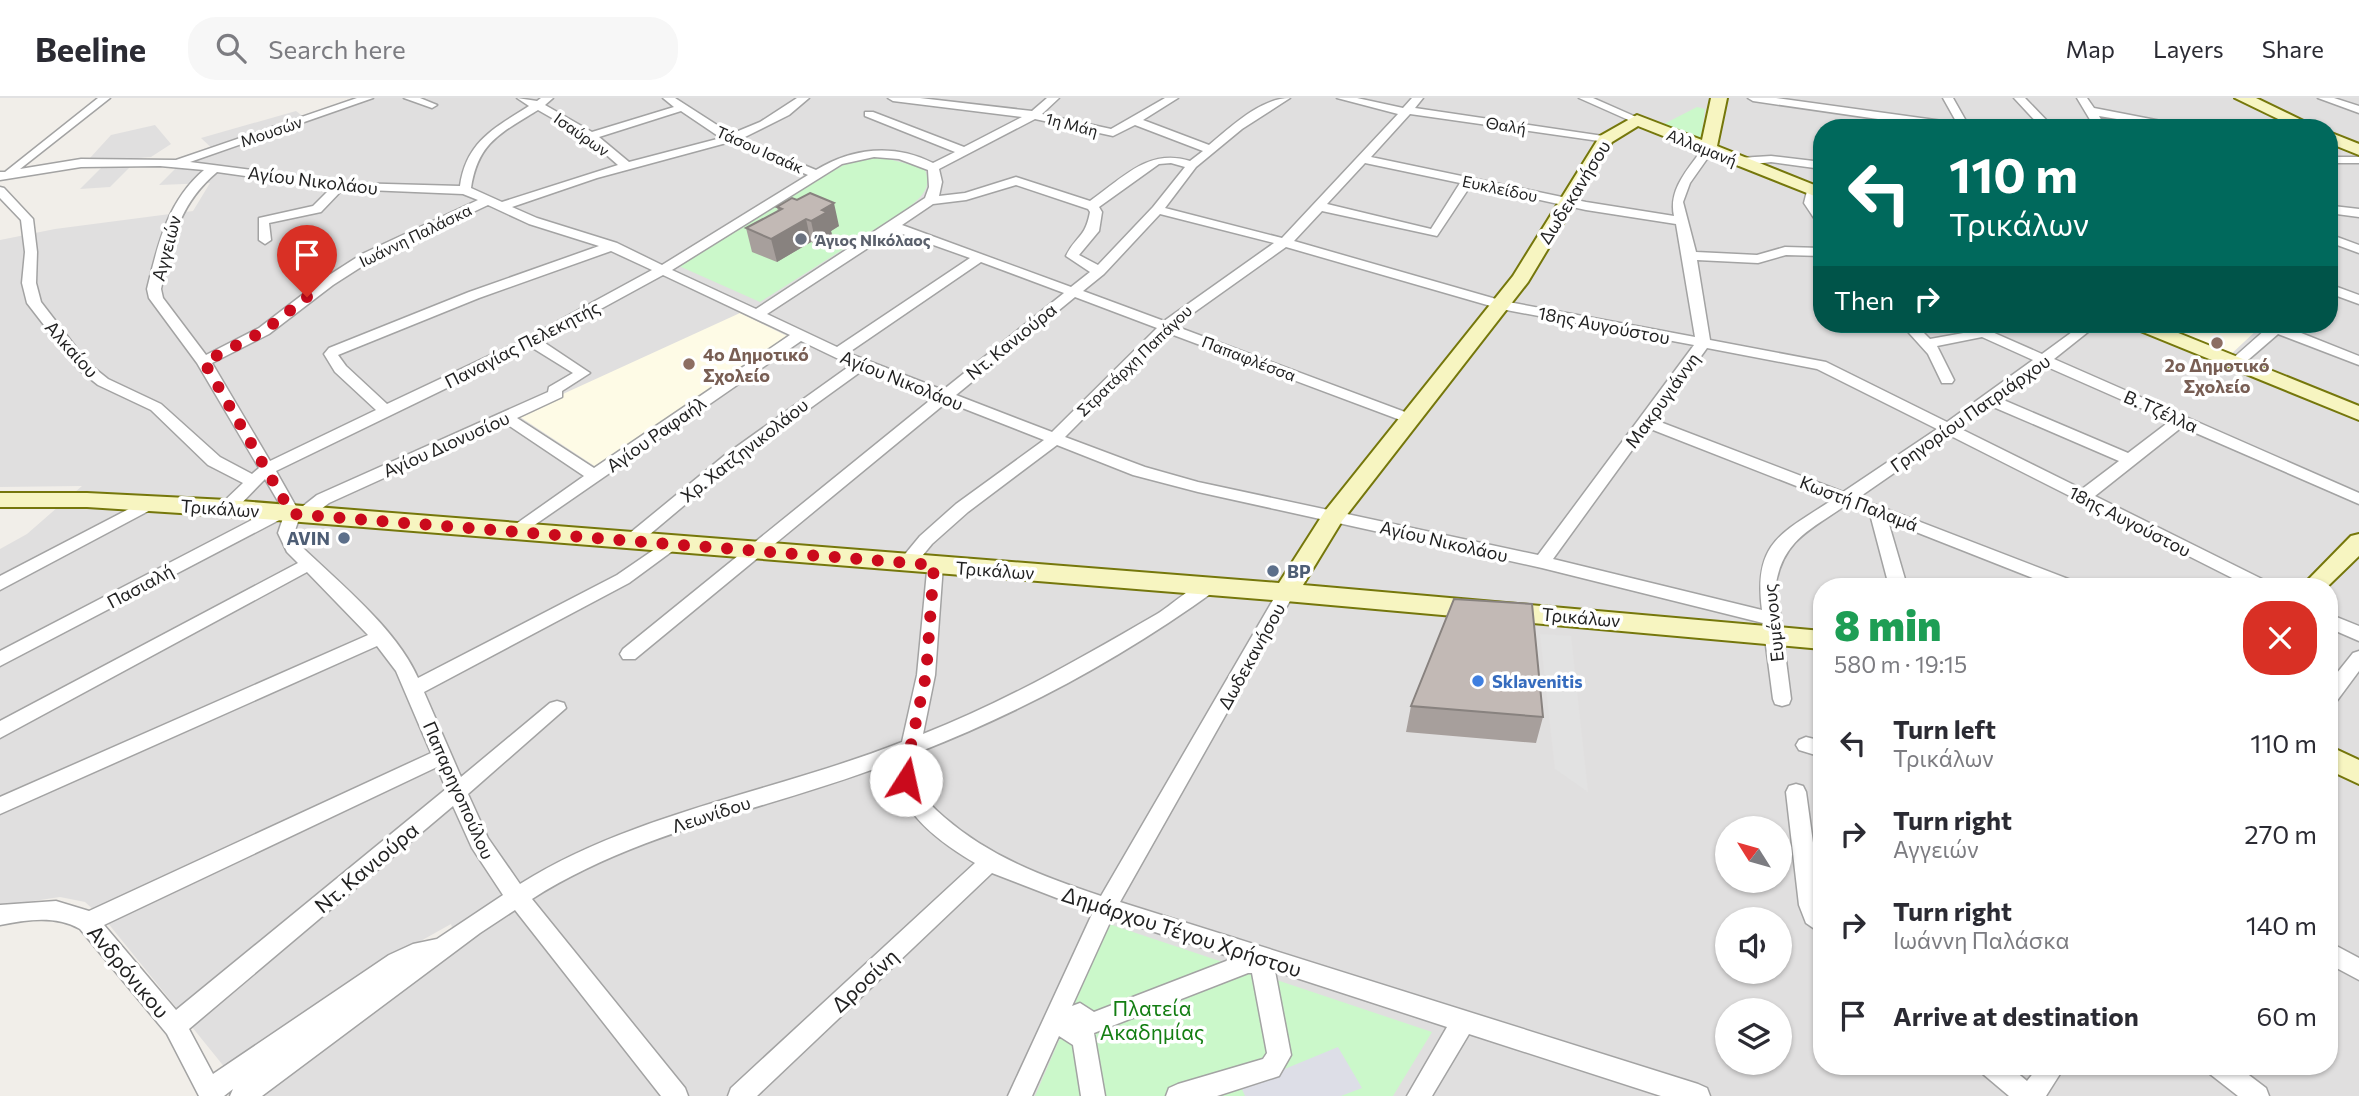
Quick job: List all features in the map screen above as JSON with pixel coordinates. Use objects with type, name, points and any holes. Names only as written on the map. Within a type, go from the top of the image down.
[{"type":"main road","name":"Μακρυγιάννη","points":[[1708,149],[1718,98]]},
{"type":"main road","points":[[2243,98],[2290,119]]},
{"type":"main road","name":"Δωδεκανήσου","points":[[1286,592],[1333,516],[1408,418],[1501,305],[1606,139],[1637,120]]},
{"type":"main road","name":"Αλλαμανή","points":[[1637,120],[1813,191]]},
{"type":"main road","points":[[2338,141],[2359,150]]},
{"type":"main road","points":[[2162,333],[2359,414]]},
{"type":"main road","name":"Τρικάλων","points":[[0,500],[150,503],[228,508],[1286,592],[1772,626],[1813,637]]},
{"type":"main road","points":[[2322,578],[2359,542]]},
{"type":"main road","points":[[2338,762],[2359,773]]},
{"type":"street","points":[[2,176],[105,98]]},
{"type":"street","name":"Μουσών","points":[[174,164],[368,98]]},
{"type":"street","points":[[409,98],[432,105]]},
{"type":"street","name":"Ισαύρων","points":[[522,98],[591,136],[626,166]]},
{"type":"street","points":[[465,190],[469,164],[478,150],[548,98]]},
{"type":"street","name":"Τάσου Ισαάκ","points":[[668,98],[729,138],[817,175]]},
{"type":"street","name":"Ιωάννη Παλάσκα","points":[[204,362],[264,331],[328,282],[367,257],[493,204],[729,138],[779,116],[804,98]]},
{"type":"street","points":[[893,98],[1034,115],[1054,98]]},
{"type":"street","name":"1η Μάη","points":[[933,168],[1034,115],[1109,133],[1120,131],[1172,98]]},
{"type":"street","name":"Ντ. Κανιούρα","points":[[629,654],[1099,271],[1157,210],[1192,165],[1209,149],[1284,98]]},
{"type":"street","name":"Θαλή","points":[[1342,98],[1406,111],[1606,139]]},
{"type":"street","name":"Στρατάρχη Παπάγου","points":[[907,563],[926,540],[962,508],[1055,439],[1165,327],[1197,301],[1285,242],[1418,98]]},
{"type":"street","name":"Αλλαμανή","points":[[1584,98],[1637,120]]},
{"type":"street","points":[[1753,98],[1899,119]]},
{"type":"street","points":[[1851,98],[1862,114]]},
{"type":"street","points":[[1948,98],[1960,119]]},
{"type":"street","points":[[2020,98],[2040,119]]},
{"type":"street","points":[[2082,98],[2096,119]]},
{"type":"street","points":[[2323,98],[2359,110]]},
{"type":"street","points":[[591,136],[681,108]]},
{"type":"street","points":[[2091,111],[2139,119]]},
{"type":"street","points":[[869,114],[965,152]]},
{"type":"street","points":[[1136,121],[1209,149]]},
{"type":"street","name":"Μακρυγιάννη","points":[[1542,562],[1703,343],[1678,206],[1679,193],[1708,149]]},
{"type":"street","points":[[817,175],[842,160],[867,154],[909,160],[933,168],[935,189],[930,201]]},
{"type":"street","name":"Ευκλείδου","points":[[1360,158],[1568,202],[1681,220]]},
{"type":"street","points":[[1091,206],[1156,161],[1171,159],[1192,165]]},
{"type":"street","points":[[1739,162],[1771,159],[1813,165]]},
{"type":"street","points":[[2338,160],[2359,160]]},
{"type":"street","name":"Αγίου Νικολάου","points":[[2,176],[81,163],[174,164],[215,167],[340,186],[465,190],[493,204],[612,246],[861,364],[1150,474],[1542,562],[1772,626]]},
{"type":"street","name":"Αγγειών","points":[[215,167],[198,181],[176,208],[154,289],[156,298],[204,362],[291,514]]},
{"type":"street","name":"Παναγίας Πελεκητής","points":[[228,508],[252,481],[267,469],[532,341],[664,269],[817,175]]},
{"type":"street","points":[[756,315],[930,201],[966,196],[1013,181],[1091,206],[1096,212],[1095,228],[1072,256],[1099,271]]},
{"type":"street","points":[[1318,206],[1433,233],[1440,227],[1467,181]]},
{"type":"street","points":[[265,240],[263,221],[317,209],[340,186]]},
{"type":"street","name":"Αλκαίου","points":[[0,191],[27,219],[31,253],[29,283],[34,303],[83,366],[103,382],[156,407],[214,461],[252,481]]},
{"type":"street","name":"18ης Αυγούστου","points":[[1157,210],[1285,242],[1501,305],[1821,365],[2246,578]]},
{"type":"street","points":[[2338,211],[2359,213]]},
{"type":"street","name":"Παπαφλέσσα","points":[[892,226],[1408,418]]},
{"type":"street","points":[[2338,241],[2359,248]]},
{"type":"street","points":[[386,411],[340,369],[331,354],[334,351],[474,295],[612,246]]},
{"type":"street","points":[[1689,256],[1758,259],[1785,251],[1813,252]]},
{"type":"street","points":[[837,354],[980,257]]},
{"type":"street","points":[[2338,292],[2359,300]]},
{"type":"street","points":[[1917,333],[1928,344],[1947,380]]},
{"type":"street","points":[[1928,344],[1983,333]]},
{"type":"street","name":"Β. Τζέλλα","points":[[1983,333],[2359,499]]},
{"type":"street","name":"Γρηγορίου Πατριάρχου","points":[[1847,499],[1990,400],[2080,333]]},
{"type":"street","points":[[2236,363],[2264,333]]},
{"type":"street","points":[[2289,333],[2359,361]]},
{"type":"street","name":"Αγίου Ραφαήλ","points":[[514,531],[798,336]]},
{"type":"street","name":"Αγίου Διονυσίου","points":[[291,514],[557,394],[554,390],[583,373],[532,341]]},
{"type":"street","name":"Χρ. Χατζηνικολάου","points":[[631,541],[730,458],[861,364]]},
{"type":"street","points":[[1990,400],[2130,460]]},
{"type":"street","points":[[506,417],[595,476]]},
{"type":"street","points":[[2083,497],[2181,420]]},
{"type":"street","name":"Κωστή Παλαμά","points":[[1647,422],[2050,578]]},
{"type":"street","name":"Ευμένους","points":[[1782,699],[1767,583],[1770,567],[1787,538],[1847,499]]},
{"type":"street","points":[[0,584],[150,503]]},
{"type":"street","points":[[1877,510],[1895,578]]},
{"type":"street","name":"Παπαρηγοπούλου","points":[[291,514],[286,529],[287,536],[309,564],[381,637],[415,688],[487,857],[676,1096]]},
{"type":"street","name":"Πασιαλή","points":[[0,660],[291,514]]},
{"type":"street","points":[[415,688],[623,579],[674,544]]},
{"type":"street","points":[[0,730],[309,564]]},
{"type":"street","name":"Δημάρχου Τέγου Χρήστου","points":[[934,565],[926,675],[906,768],[906,780],[916,801],[941,828],[989,863],[1106,907],[1698,1096]]},
{"type":"street","name":"Λεωνίδου","points":[[242,1096],[516,896],[597,851],[864,765],[988,716],[1054,682],[1169,615],[1210,586]]},
{"type":"street","name":"Δωδεκανήσου","points":[[1020,1096],[1106,907],[1286,592]]},
{"type":"street","points":[[2338,624],[2359,634]]},
{"type":"street","points":[[0,806],[381,637]]},
{"type":"street","points":[[2338,685],[2359,658]]},
{"type":"street","name":"Ντ. Κανιούρα","points":[[174,1026],[557,708]]},
{"type":"street","points":[[88,922],[442,756]]},
{"type":"street","points":[[1796,792],[1813,913]]},
{"type":"street","name":"Δροσίνη","points":[[740,1096],[989,863]]},
{"type":"street","name":"Ανδρόνικου","points":[[0,915],[55,909],[71,913],[88,922],[174,1026],[211,1093]]},
{"type":"street","points":[[211,1093],[397,962],[413,954],[443,947]]},
{"type":"street","points":[[2338,957],[2359,970]]},
{"type":"street","points":[[1093,1096],[1084,1038],[1069,1031],[1080,1014],[1090,1024],[1248,963],[1262,964],[1279,1055],[1271,1068],[1178,1096]]},
{"type":"street","points":[[1419,1096],[1463,1023]]},
{"type":"street","points":[[2002,1075],[2029,1096],[2046,1075]]},
{"type":"street","points":[[2230,1075],[2257,1096]]},
{"type":"shaded area","points":[[375,98],[2359,98],[2359,1096],[261,1096],[459,949],[451,924],[392,957],[226,1069],[107,922],[85,902],[60,897],[0,906],[0,549],[27,534],[82,486],[0,487],[0,240],[55,229],[193,211],[210,183],[159,185],[178,166],[217,153],[201,138],[296,111],[309,121]]},
{"type":"shaded area","points":[[155,125],[171,144],[151,157],[139,158],[110,187],[80,189],[111,158],[90,158],[111,135]]},
{"type":"shaded area","name":"4ο Δημοτικό Σχολείο","points":[[740,313],[789,337],[596,467],[517,415]]},
{"type":"shaded area","points":[[2166,333],[2254,333],[2227,358]]},
{"type":"shaded area","points":[[1540,634],[1571,636],[1588,792],[1555,769]]},
{"type":"shaded area","points":[[1338,1047],[1362,1088],[1341,1096],[1245,1096],[1241,1087]]},
{"type":"green space","points":[[1697,107],[1705,109],[1701,139],[1662,125]]},
{"type":"green space","points":[[876,156],[924,168],[927,182],[923,194],[902,212],[760,302],[679,266],[849,162]]},
{"type":"green space","name":"Πλατεία Ακαδημίας","points":[[1109,924],[1432,1032],[1393,1096],[1035,1096]]},
{"type":"building","points":[[810,193],[834,203],[822,210],[827,212],[811,221],[806,219],[771,239],[746,228],[782,209],[777,207],[792,198],[797,200]]},
{"type":"building","name":"Sklavenitis","points":[[1454,599],[1532,604],[1543,717],[1411,706]]},
{"type":"place","name":"Άγιος ΝΙκόλαος","points":[[801,239]]},
{"type":"place","name":"2ο Δημοτικό Σχολείο","points":[[2217,343]]},
{"type":"place","name":"4ο Δημοτικό Σχολείο","points":[[689,364]]},
{"type":"place","name":"AVIN","points":[[344,538]]},
{"type":"place","name":"BP","points":[[1273,571]]},
{"type":"place","name":"Sklavenitis","points":[[1478,681]]},
{"type":"route","points":[[307,297],[264,331],[204,362],[292,514],[934,565],[926,675],[906,768],[906,780]]}]
